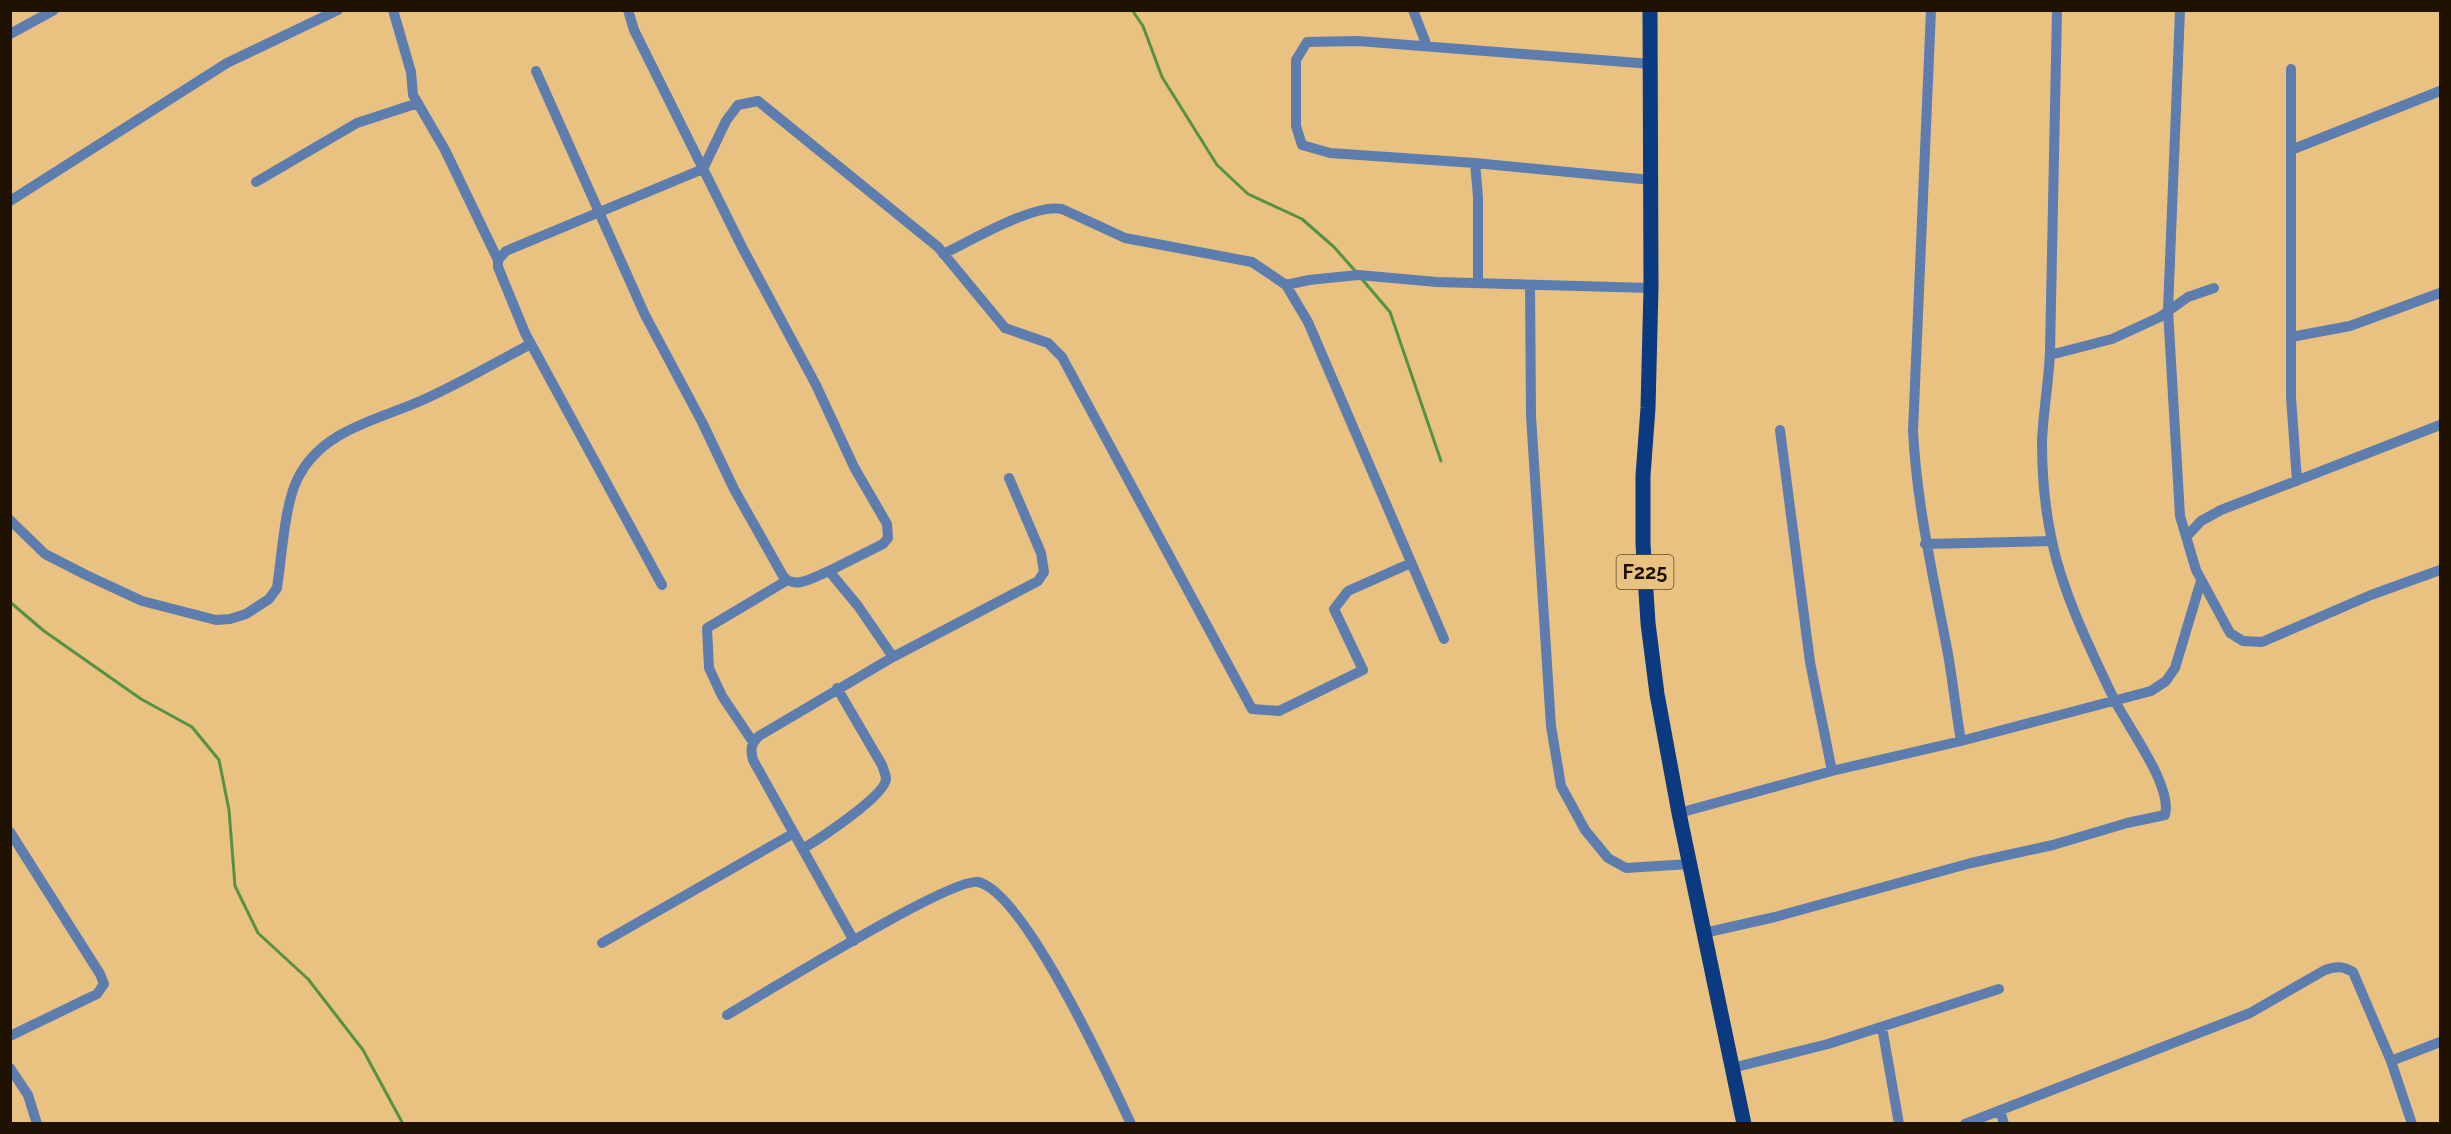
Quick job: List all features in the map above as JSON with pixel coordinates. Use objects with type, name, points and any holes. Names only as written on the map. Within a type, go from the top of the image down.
[{"type":"main road","name":"F225","points":[[1650,10],[1652,288],[1643,476],[1643,544],[1648,623],[1657,694],[1679,813],[1744,1124]]},
{"type":"street","points":[[10,34],[54,10]]},
{"type":"street","points":[[10,201],[226,63],[338,10]]},
{"type":"street","points":[[393,10],[411,72],[413,95],[445,150],[498,260],[498,267],[531,344],[662,585]]},
{"type":"street","points":[[536,71],[645,315],[702,422],[734,489],[786,581],[797,584],[829,571],[883,543],[888,538],[889,531],[854,466],[816,385],[743,249],[634,30],[628,10]]},
{"type":"street","points":[[1413,10],[1427,46]]},
{"type":"street","points":[[1930,10],[1913,431],[1915,476],[1925,543],[1948,656],[1961,741]]},
{"type":"street","points":[[1704,933],[1775,917],[1971,863],[2053,845],[2127,823],[2166,815],[2168,807],[2153,766],[2114,700],[2068,593],[2052,541],[2043,472],[2042,440],[2050,355],[2057,10]]},
{"type":"street","points":[[2180,10],[2168,310],[2176,479],[2180,516],[2201,581],[2230,633],[2243,641],[2262,642],[2371,595],[2440,570]]},
{"type":"street","points":[[1651,64],[1325,40],[1307,42],[1296,60],[1296,126],[1302,145],[1330,153],[1475,163],[1651,180]]},
{"type":"street","points":[[2291,69],[2291,398],[2297,481]]},
{"type":"street","points":[[2291,150],[2440,91]]},
{"type":"street","points":[[498,260],[506,251],[704,169],[726,121],[738,105],[758,101],[943,254],[1005,328],[1048,344],[1062,357],[1252,709],[1279,711],[1363,670],[1334,609],[1348,591],[1411,563]]},
{"type":"street","points":[[256,182],[357,123],[379,114],[418,104]]},
{"type":"street","points":[[1475,163],[1478,197],[1478,283]]},
{"type":"street","points":[[943,254],[1028,214],[1051,207],[1062,209],[1125,238],[1252,262],[1286,285],[1308,322],[1444,639]]},
{"type":"street","points":[[1286,285],[1358,275],[1478,283],[1652,288]]},
{"type":"street","points":[[1530,285],[1531,416],[1551,726],[1561,786],[1585,830],[1608,858],[1626,868],[1690,864]]},
{"type":"street","points":[[2050,355],[2112,339],[2160,317],[2188,297],[2214,288]]},
{"type":"street","points":[[2291,337],[2350,326],[2440,293]]},
{"type":"street","points":[[10,520],[45,554],[142,601],[216,620],[230,620],[246,614],[274,594],[277,588],[290,499],[308,460],[331,440],[354,426],[426,399],[531,344]]},
{"type":"street","points":[[2186,537],[2201,521],[2221,510],[2440,425]]},
{"type":"street","points":[[1780,430],[1810,662],[1832,771]]},
{"type":"street","points":[[854,940],[753,760],[751,751],[753,742],[759,736],[837,688],[1038,580],[1044,572],[1041,553],[1009,478]]},
{"type":"street","points":[[1925,543],[2052,541]]},
{"type":"street","points":[[829,571],[858,606],[893,657]]},
{"type":"street","points":[[753,742],[722,696],[709,668],[707,628],[786,581]]},
{"type":"street","points":[[1679,813],[1832,771],[1961,741],[2151,691],[2166,681],[2175,668],[2201,581]]},
{"type":"street","points":[[804,848],[849,818],[869,800],[886,778],[882,765],[837,688]]},
{"type":"street","points":[[10,832],[100,974],[104,984],[97,994],[10,1036]]},
{"type":"street","points":[[602,943],[794,833]]},
{"type":"street","points":[[727,1015],[854,940],[958,885],[976,882],[991,886],[1036,940],[1086,1030],[1131,1124]]},
{"type":"street","points":[[1965,1124],[2250,1013],[2335,966],[2344,967],[2353,972],[2391,1061],[2412,1124]]},
{"type":"street","points":[[1732,1068],[1828,1044],[1999,989]]},
{"type":"street","points":[[1882,1027],[1899,1124]]},
{"type":"street","points":[[2391,1061],[2440,1042]]},
{"type":"street","points":[[10,1068],[28,1095],[37,1124]]},
{"type":"street","points":[[2000,1110],[2004,1124]]},
{"type":"waterway","points":[[1132,10],[1143,26],[1162,77],[1217,165],[1248,194],[1302,219],[1334,247],[1357,273]]},
{"type":"waterway","points":[[1361,278],[1390,312],[1441,461]]},
{"type":"waterway","points":[[10,602],[44,631],[141,699],[192,727],[219,760],[229,810],[235,886],[258,933],[308,979],[363,1050],[403,1124]]}]
